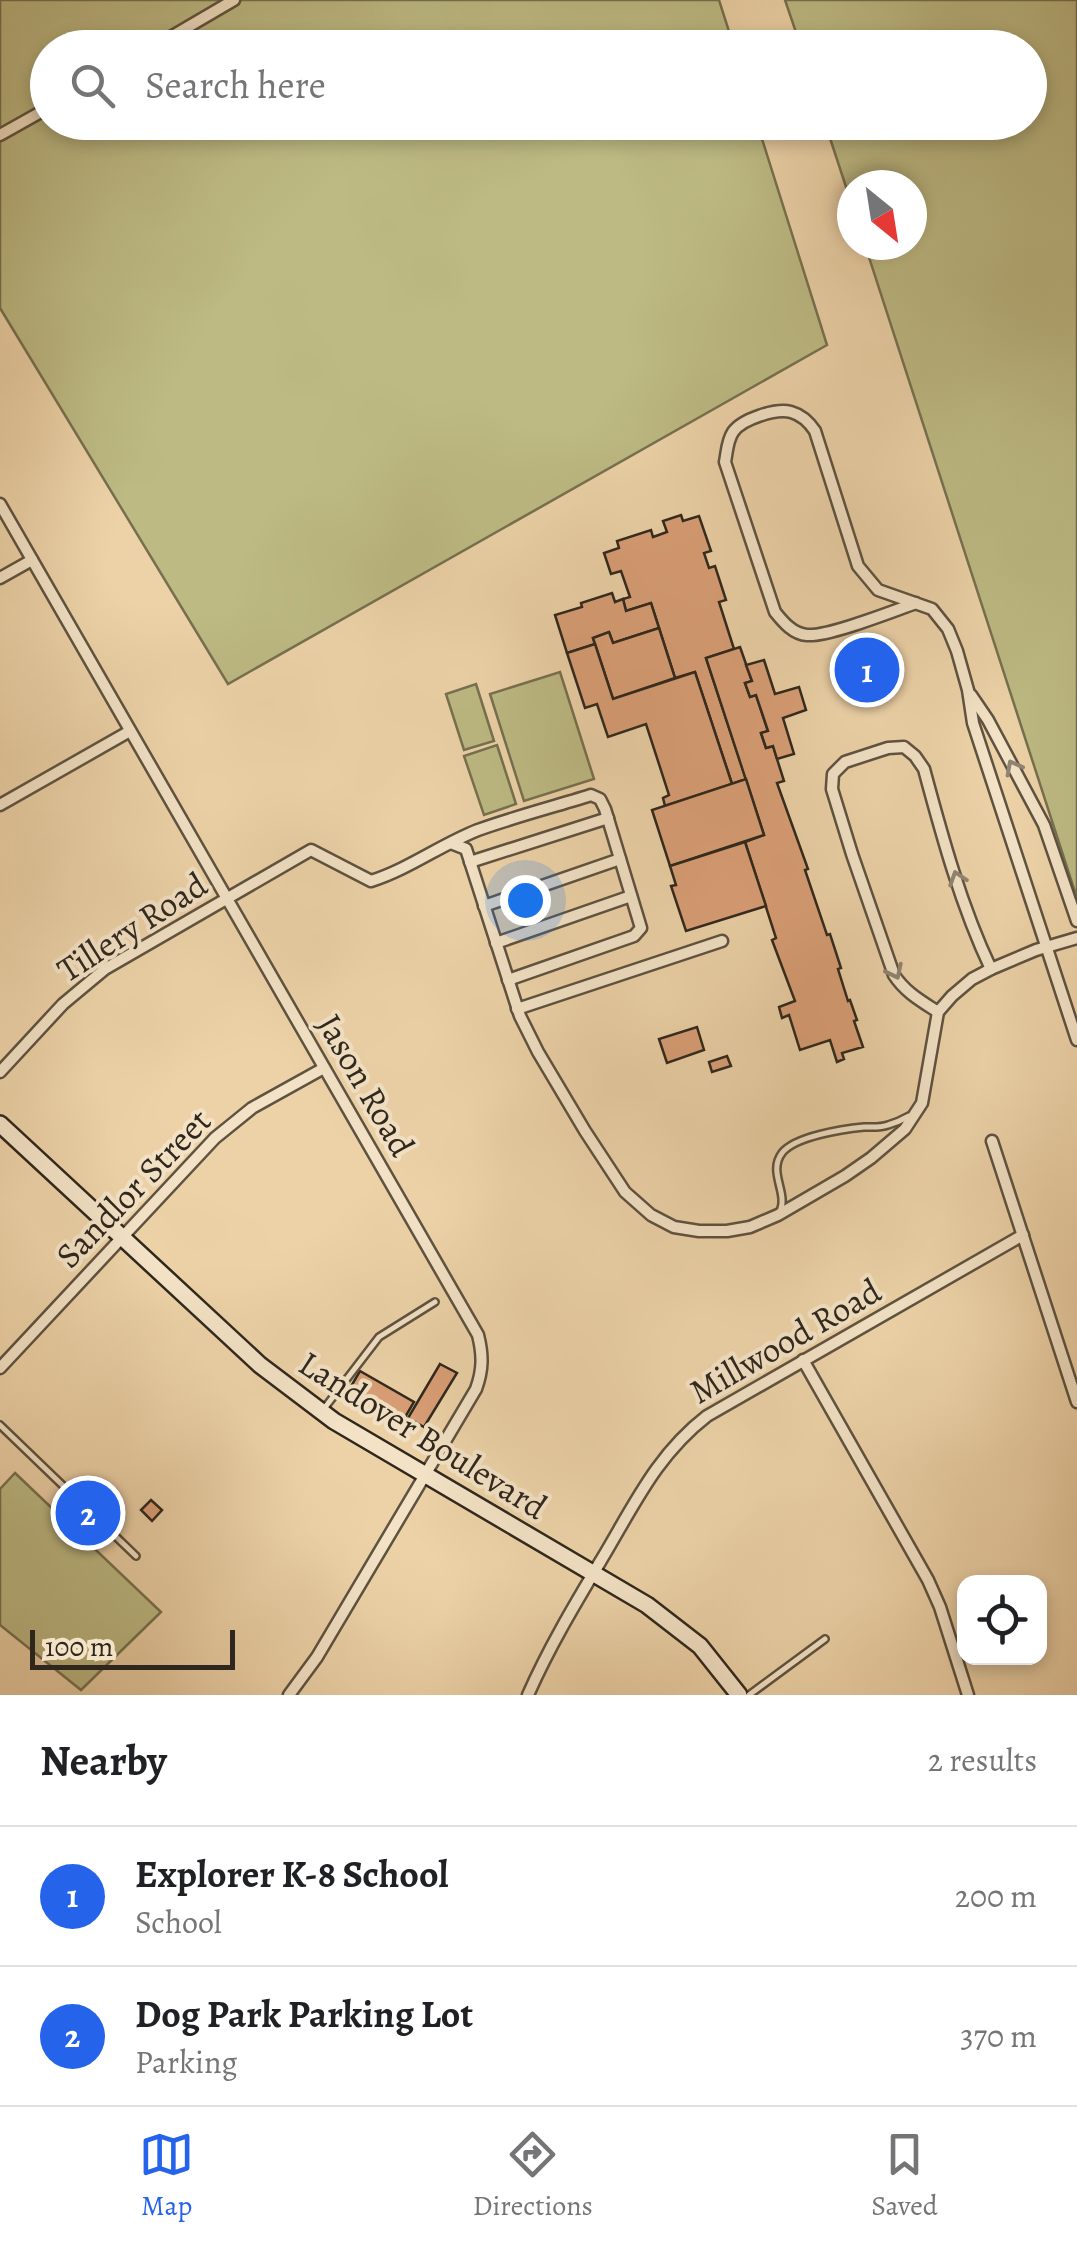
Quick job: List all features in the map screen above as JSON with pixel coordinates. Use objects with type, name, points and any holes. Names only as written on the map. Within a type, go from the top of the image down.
[{"type":"street","points":[[183,30],[234,0]]},
{"type":"street","points":[[0,135],[30,118]]},
{"type":"street","points":[[916,603],[806,635],[786,626],[776,612],[725,462],[736,427],[752,418],[786,410],[808,421],[815,432],[858,566],[878,590],[916,603],[932,609],[948,629],[968,690],[973,723],[1077,1040]]},
{"type":"street","name":"Jason Road","points":[[0,504],[478,1335],[482,1350],[476,1389],[317,1657],[289,1695]]},
{"type":"street","points":[[0,578],[32,560]]},
{"type":"street","points":[[968,690],[1044,825],[1077,921]]},
{"type":"street","points":[[0,805],[130,731]]},
{"type":"street","points":[[938,1012],[900,986],[894,975],[832,789],[833,774],[845,762],[904,747],[924,769],[963,898],[992,969]]},
{"type":"street","points":[[451,842],[477,830],[591,795],[600,799],[608,818],[641,928],[634,936],[508,980]]},
{"type":"street","points":[[470,862],[608,818]]},
{"type":"street","points":[[451,842],[466,849],[517,1009],[538,1052],[624,1192],[651,1215],[674,1227],[699,1231],[750,1227],[871,1158],[905,1129],[922,1103],[938,1012],[952,996],[992,969],[1077,938]]},
{"type":"street","name":"Tillery Road","points":[[0,1072],[62,1004],[105,969],[311,850],[371,881],[398,873],[451,842]]},
{"type":"street","points":[[484,906],[620,859]]},
{"type":"street","points":[[496,943],[631,896]]},
{"type":"street","points":[[517,1009],[722,941]]},
{"type":"street","name":"Sandlor Street","points":[[0,1368],[232,1123],[324,1068]]},
{"type":"street","name":"Landover Boulevard","points":[[0,1124],[260,1365],[321,1412],[646,1604],[700,1646],[738,1695]]},
{"type":"street","points":[[992,1141],[1077,1402]]},
{"type":"street","name":"Millwood Road","points":[[528,1695],[548,1650],[654,1470],[687,1431],[706,1416],[1023,1235]]},
{"type":"street","points":[[803,1360],[928,1580],[968,1695]]},
{"type":"lane","points":[[778,1214],[784,1198],[776,1168],[779,1156],[787,1148],[832,1132],[884,1127],[916,1112]]},
{"type":"lane","points":[[321,1412],[379,1337],[435,1302]]},
{"type":"lane","points":[[0,1425],[136,1556]]},
{"type":"lane","points":[[749,1695],[825,1639]]},
{"type":"shaded area","points":[[0,0],[719,0],[729,30],[30,30],[30,140],[762,140],[827,345],[228,684],[0,308]]},
{"type":"shaded area","points":[[785,0],[1077,0],[1077,898],[870,260],[927,260],[927,170],[840,170],[831,140],[1047,140],[1047,30],[795,30]]},
{"type":"shaded area","points":[[560,672],[594,779],[524,801],[490,694]]},
{"type":"shaded area","points":[[476,684],[494,741],[464,750],[446,694]]},
{"type":"shaded area","points":[[497,745],[516,804],[484,815],[464,756]]},
{"type":"shaded area","points":[[15,1473],[161,1612],[81,1690],[0,1625],[0,1489]]},
{"type":"building","points":[[681,515],[683,521],[699,516],[711,551],[704,553],[709,568],[715,566],[726,600],[719,602],[734,649],[706,658],[746,779],[732,784],[695,672],[675,678],[651,603],[626,611],[623,599],[630,597],[621,571],[611,574],[604,553],[619,548],[617,541],[651,530],[653,537],[667,532],[663,521]]},
{"type":"building","points":[[612,593],[615,602],[623,599],[626,611],[651,603],[659,628],[613,643],[609,632],[593,638],[595,644],[567,653],[555,615]]},
{"type":"building","points":[[659,628],[675,678],[613,699],[593,638],[609,632],[613,643]]},
{"type":"building","points":[[595,644],[613,699],[695,672],[732,784],[665,806],[663,798],[669,795],[646,724],[608,737],[597,704],[585,708],[567,653]]},
{"type":"building","points":[[740,647],[752,681],[745,683],[750,697],[756,695],[768,731],[761,733],[766,748],[773,746],[784,781],[777,783],[857,1020],[854,1021],[863,1047],[842,1053],[844,1059],[837,1062],[830,1040],[800,1050],[789,1015],[782,1018],[779,1007],[795,1001],[772,940],[776,938],[745,842],[764,835],[706,658]]},
{"type":"building","points":[[764,660],[775,694],[799,687],[806,710],[783,718],[794,754],[777,759],[773,746],[766,748],[761,733],[768,731],[756,695],[750,697],[745,683],[752,681],[746,665]]},
{"type":"building","points":[[746,779],[764,835],[670,866],[652,810]]},
{"type":"building","points":[[745,842],[766,906],[686,931],[671,886],[676,885],[670,866]]},
{"type":"building","points":[[697,1027],[704,1050],[667,1063],[659,1039]]},
{"type":"building","points":[[727,1056],[731,1066],[712,1072],[709,1062]]},
{"type":"building","points":[[440,1364],[457,1373],[424,1427],[408,1418]]},
{"type":"building","points":[[360,1371],[414,1402],[404,1419],[350,1388]]},
{"type":"building","points":[[151,1500],[162,1510],[152,1521],[141,1510]]},
{"type":"place","name":"Explorer K-8 School","points":[[867,670]]},
{"type":"place","name":"Dog Park Parking Lot","points":[[88,1513]]}]
